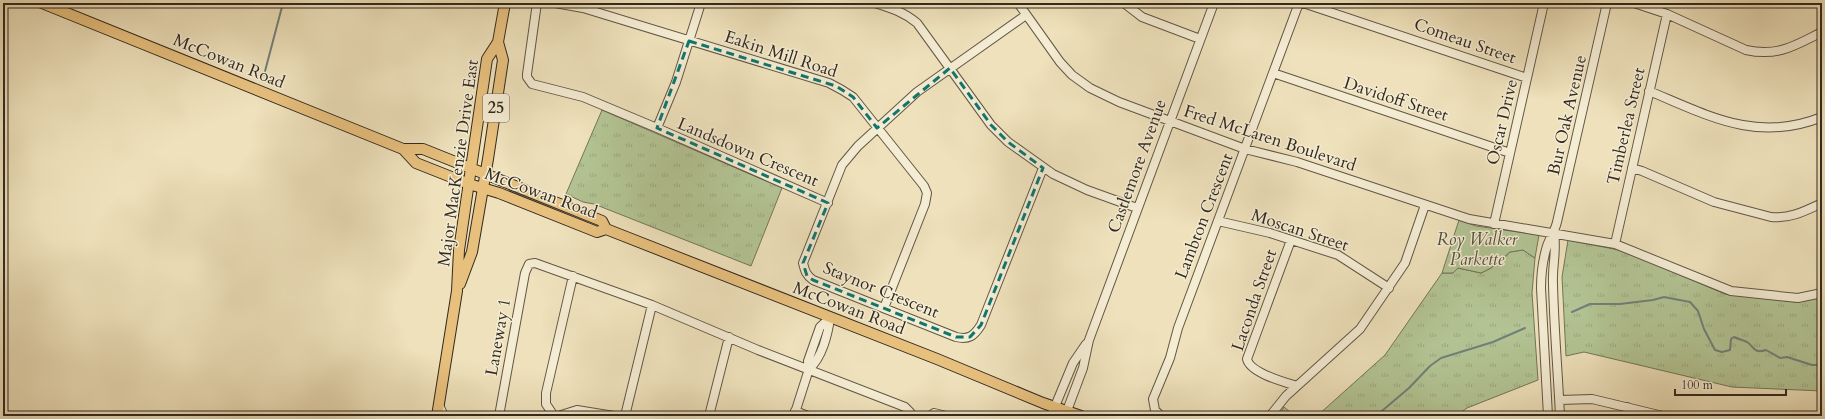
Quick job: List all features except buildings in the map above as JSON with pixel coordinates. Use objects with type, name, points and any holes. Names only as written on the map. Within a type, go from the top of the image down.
[{"type":"main road","name":"McCowan Road","points":[[42,3],[403,148],[423,149],[602,221],[606,229]]},
{"type":"main road","name":"Major MacKenzie Drive East","points":[[437,416],[457,291],[459,250],[487,59],[498,42],[506,3]]},
{"type":"main road","name":"Major MacKenzie Drive East","points":[[457,291],[472,252],[485,174],[503,60],[498,42]]},
{"type":"main road","name":"McCowan Road","points":[[403,148],[416,163],[469,184],[499,193],[597,232],[606,229],[830,318],[1053,411],[1081,416]]},
{"type":"street","name":"Landsdown Crescent","points":[[537,3],[527,74],[527,77],[532,84],[583,97],[828,203]]},
{"type":"street","name":"Eakin Mill Road","points":[[555,3],[583,8],[836,86],[853,97],[924,186],[927,193],[925,204],[884,308]]},
{"type":"street","name":"Landsdown Crescent","points":[[657,128],[676,82],[701,3]]},
{"type":"street","points":[[875,3],[909,16],[917,23],[991,125],[1008,142],[1043,168],[1063,179],[1137,208]]},
{"type":"street","name":"Fred McLaren Boulevard","points":[[1018,3],[1060,62],[1084,85],[1104,96],[1245,149],[1297,162],[1469,219],[1615,244],[1731,291],[1798,298],[1822,293]]},
{"type":"street","points":[[1124,3],[1142,17],[1200,39]]},
{"type":"street","name":"Castlemore Avenue","points":[[1066,413],[1084,368],[1089,340],[1214,3]]},
{"type":"street","name":"Lambton Crescent","points":[[1161,416],[1155,410],[1153,399],[1170,358],[1178,328],[1299,3]]},
{"type":"street","name":"Comeau Street","points":[[1303,3],[1527,78]]},
{"type":"street","name":"Oscar Drive","points":[[1494,224],[1544,3]]},
{"type":"street","name":"Bur Oak Avenue","points":[[1548,416],[1541,279],[1547,244],[1554,233],[1607,3]]},
{"type":"street","points":[[1634,3],[1666,14],[1746,50],[1756,52],[1779,52],[1822,32]]},
{"type":"street","name":"Timberlea Street","points":[[1615,244],[1666,14]]},
{"type":"street","name":"Staynor Crescent","points":[[1026,15],[950,68],[900,106],[846,158],[803,263],[804,270],[813,280],[956,337],[965,339],[973,335],[981,325],[1043,168]]},
{"type":"street","name":"Davidoff Street","points":[[1273,73],[1510,152]]},
{"type":"street","points":[[1649,91],[1722,122],[1751,127],[1778,128],[1806,123],[1822,117]]},
{"type":"street","points":[[1632,168],[1648,173],[1714,202],[1771,217],[1779,218],[1796,215],[1822,203]]},
{"type":"street","points":[[1270,416],[1297,386],[1360,329],[1389,288],[1407,259],[1425,205]]},
{"type":"street","name":"Moscan Street","points":[[1218,221],[1262,231],[1347,259],[1389,288]]},
{"type":"street","name":"Bur Oak Avenue","points":[[1554,233],[1556,246],[1553,288],[1560,416]]},
{"type":"street","name":"Laconda Street","points":[[1291,240],[1247,359],[1248,364],[1255,370],[1297,386]]},
{"type":"street","name":"Laneway 1","points":[[499,416],[525,273],[529,264],[536,263],[573,276]]},
{"type":"street","points":[[554,416],[546,404],[546,393],[573,276],[652,305],[728,337],[905,407],[912,416]]},
{"type":"street","points":[[625,416],[652,305]]},
{"type":"street","points":[[808,416],[795,413],[809,369],[808,361],[820,327],[830,318]]},
{"type":"street","points":[[709,416],[728,337]]},
{"type":"street","name":"Castlemore Avenue","points":[[1053,411],[1073,363],[1089,340]]},
{"type":"street","points":[[1560,400],[1586,398],[1663,416]]},
{"type":"street","points":[[439,404],[444,416]]},
{"type":"street","points":[[1625,416],[1627,407]]},
{"type":"street","points":[[558,416],[577,410],[614,416]]},
{"type":"street","points":[[930,416],[934,413],[946,416]]},
{"type":"highlighted area","points":[[689,41],[836,86],[853,97],[877,128],[950,68],[991,125],[1008,142],[1043,168],[981,325],[970,337],[956,337],[813,280],[807,276],[803,263],[828,203],[657,128]]},
{"type":"green space","points":[[602,110],[782,188],[751,266],[594,204],[583,202],[566,194]]},
{"type":"green space","name":"Roy Walker Parkette","points":[[1459,220],[1476,226],[1539,235],[1535,258],[1523,250],[1510,252],[1491,268],[1481,273],[1458,268],[1453,273],[1442,273]]},
{"type":"green space","points":[[1568,240],[1624,251],[1725,294],[1796,302],[1822,297],[1822,391],[1732,387],[1584,352],[1566,356],[1562,277]]},
{"type":"green space","points":[[1523,250],[1535,258],[1532,293],[1538,380],[1467,408],[1456,416],[1317,416],[1385,355],[1442,273],[1453,273],[1458,268],[1481,273],[1491,268],[1510,252]]},
{"type":"green space","points":[[1284,407],[1295,416],[1279,416]]},
{"type":"waterway","points":[[264,75],[283,3]]},
{"type":"waterway","points":[[1572,312],[1590,304],[1620,304],[1653,300],[1664,297],[1690,302],[1698,311],[1704,329],[1715,350],[1722,352],[1730,350],[1731,339],[1734,337],[1747,342],[1756,351],[1766,350],[1780,358],[1787,357],[1812,365],[1822,365]]},
{"type":"waterway","points":[[1376,416],[1409,388],[1430,366],[1441,358],[1493,342],[1525,328]]}]
